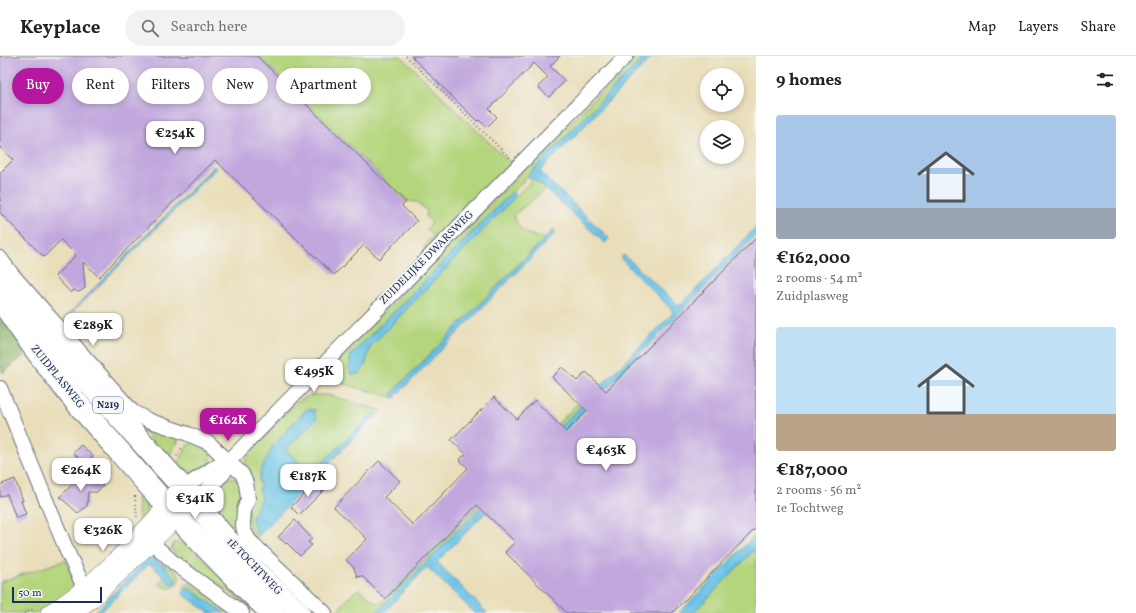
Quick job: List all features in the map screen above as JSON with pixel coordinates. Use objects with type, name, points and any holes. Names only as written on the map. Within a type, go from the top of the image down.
[{"type":"main road","name":"ZUIDPLASWEG","points":[[0,276],[87,381],[189,494]]},
{"type":"main road","name":"ZUIDPLASWEG","points":[[0,299],[65,389],[172,511]]},
{"type":"main road","name":"1E TOCHTWEG","points":[[189,494],[257,573],[299,613]]},
{"type":"main road","name":"1E TOCHTWEG","points":[[172,511],[234,577],[272,613]]},
{"type":"street","name":"ZUIDELIJKE DWARSWEG","points":[[73,613],[89,594],[189,494],[224,473],[229,461],[626,56]]},
{"type":"street","points":[[0,258],[11,273],[133,412],[148,420],[209,443],[229,461]]},
{"type":"street","points":[[0,388],[67,551],[89,594]]},
{"type":"street","name":"1E TOCHTWEG","points":[[229,461],[242,474],[246,483],[248,499],[243,518],[244,531],[249,540],[325,613]]},
{"type":"street","points":[[146,537],[173,562],[242,613]]},
{"type":"street","name":"ZUIDELIJKE DWARSWEG","points":[[49,613],[72,599],[89,594]]},
{"type":"path","points":[[406,56],[518,166]]},
{"type":"green space","points":[[258,56],[401,56],[512,165],[428,250],[423,248],[433,235],[426,230],[432,223],[426,217],[427,211],[417,202],[406,201],[307,104],[371,104],[371,68],[276,68],[276,74]]},
{"type":"green space","points":[[636,56],[645,56],[351,355],[351,372],[353,374],[365,366],[370,347],[533,179],[546,189],[513,215],[519,226],[525,232],[544,239],[391,394],[396,396],[395,398],[334,381],[330,376],[331,365]]},
{"type":"green space","points":[[0,309],[27,353],[3,373],[0,365]]},
{"type":"green space","points":[[314,395],[328,395],[382,411],[311,474],[287,451],[287,448],[316,420],[314,413],[316,411],[310,409],[306,410],[287,430],[259,479],[261,498],[252,518],[257,537],[254,539],[249,531],[245,467],[246,459],[296,402]]},
{"type":"green space","points":[[577,404],[580,408],[383,608],[376,613],[335,613],[355,591],[359,589],[376,603],[385,600]]},
{"type":"green space","points":[[130,414],[179,436],[174,448],[166,458]]},
{"type":"green space","points":[[193,442],[209,451],[211,457],[210,463],[196,472],[184,472],[173,466],[181,458],[188,445]]},
{"type":"green space","points":[[231,478],[237,479],[244,494],[256,556],[219,514],[217,509],[216,498],[218,488],[225,480]]},
{"type":"green space","points":[[140,495],[145,503],[146,514],[140,526],[137,499]]},
{"type":"green space","points":[[174,543],[190,546],[258,613],[193,566],[191,568],[171,550]]},
{"type":"green space","points":[[756,548],[756,613],[693,613]]},
{"type":"green space","points":[[66,560],[74,583],[73,590],[45,610],[38,613],[0,613],[0,582]]},
{"type":"green space","points":[[164,562],[179,574],[178,583],[173,588],[166,588],[158,583],[164,578],[169,583],[165,566],[162,564]]},
{"type":"green space","points":[[191,583],[234,613],[225,613],[190,589],[186,588],[184,590],[183,588],[186,585]]},
{"type":"water","points":[[645,56],[653,56],[540,171],[608,237],[609,239],[605,243],[535,179],[532,180],[527,176]]},
{"type":"water","points":[[214,166],[216,168],[65,320],[64,319]]},
{"type":"water","points":[[512,192],[516,196],[370,347],[365,366],[359,374],[352,375],[349,368],[351,355]]},
{"type":"water","points":[[756,227],[756,235],[437,562],[487,613],[475,613],[427,567],[383,613],[376,613],[673,313],[670,308],[621,259],[621,257],[624,255],[678,305],[681,305]]},
{"type":"water","points":[[553,230],[556,232],[396,396],[393,396],[391,394]]},
{"type":"water","points":[[310,409],[312,411],[314,409],[316,411],[314,413],[316,420],[287,448],[287,451],[311,474],[373,413],[376,415],[257,537],[252,518],[261,498],[259,479],[261,470],[273,446],[306,410]]},
{"type":"water","points":[[756,534],[756,548],[693,613],[679,613]]},
{"type":"water","points":[[150,556],[170,572],[176,579],[175,583],[169,583],[153,566],[149,564],[100,613],[96,613],[96,611]]},
{"type":"water","points":[[186,588],[190,589],[225,613],[209,613],[183,594]]},
{"type":"building","points":[[0,56],[257,56],[276,75],[276,104],[306,104],[406,202],[402,206],[417,221],[379,259],[364,245],[334,275],[215,160],[99,277],[83,262],[85,288],[79,292],[74,290],[71,293],[55,276],[76,255],[61,240],[44,257],[0,213],[0,173],[13,160],[0,148]]},
{"type":"building","points":[[411,56],[560,56],[550,66],[565,81],[549,97],[538,87],[548,77],[534,63],[489,109],[497,117],[487,127],[479,120],[477,121]]},
{"type":"building","points":[[756,238],[756,528],[672,613],[567,613],[505,552],[515,542],[477,505],[385,599],[362,576],[357,577],[354,568],[346,560],[367,539],[334,507],[379,461],[400,481],[384,497],[413,525],[468,468],[459,460],[466,454],[451,440],[494,397],[517,419],[535,400],[566,432],[587,411],[552,377],[562,367],[577,381],[586,372],[606,391]]},
{"type":"building","points":[[81,445],[93,456],[85,464],[73,453]]},
{"type":"building","points":[[86,470],[103,486],[97,492],[88,492],[87,506],[78,513],[60,497]]},
{"type":"building","points":[[15,479],[26,514],[16,518],[7,494],[0,497],[0,485]]},
{"type":"building","points":[[318,480],[326,488],[299,515],[291,507]]},
{"type":"building","points":[[295,520],[312,539],[308,542],[312,545],[300,556],[287,543],[286,544],[278,537]]}]
